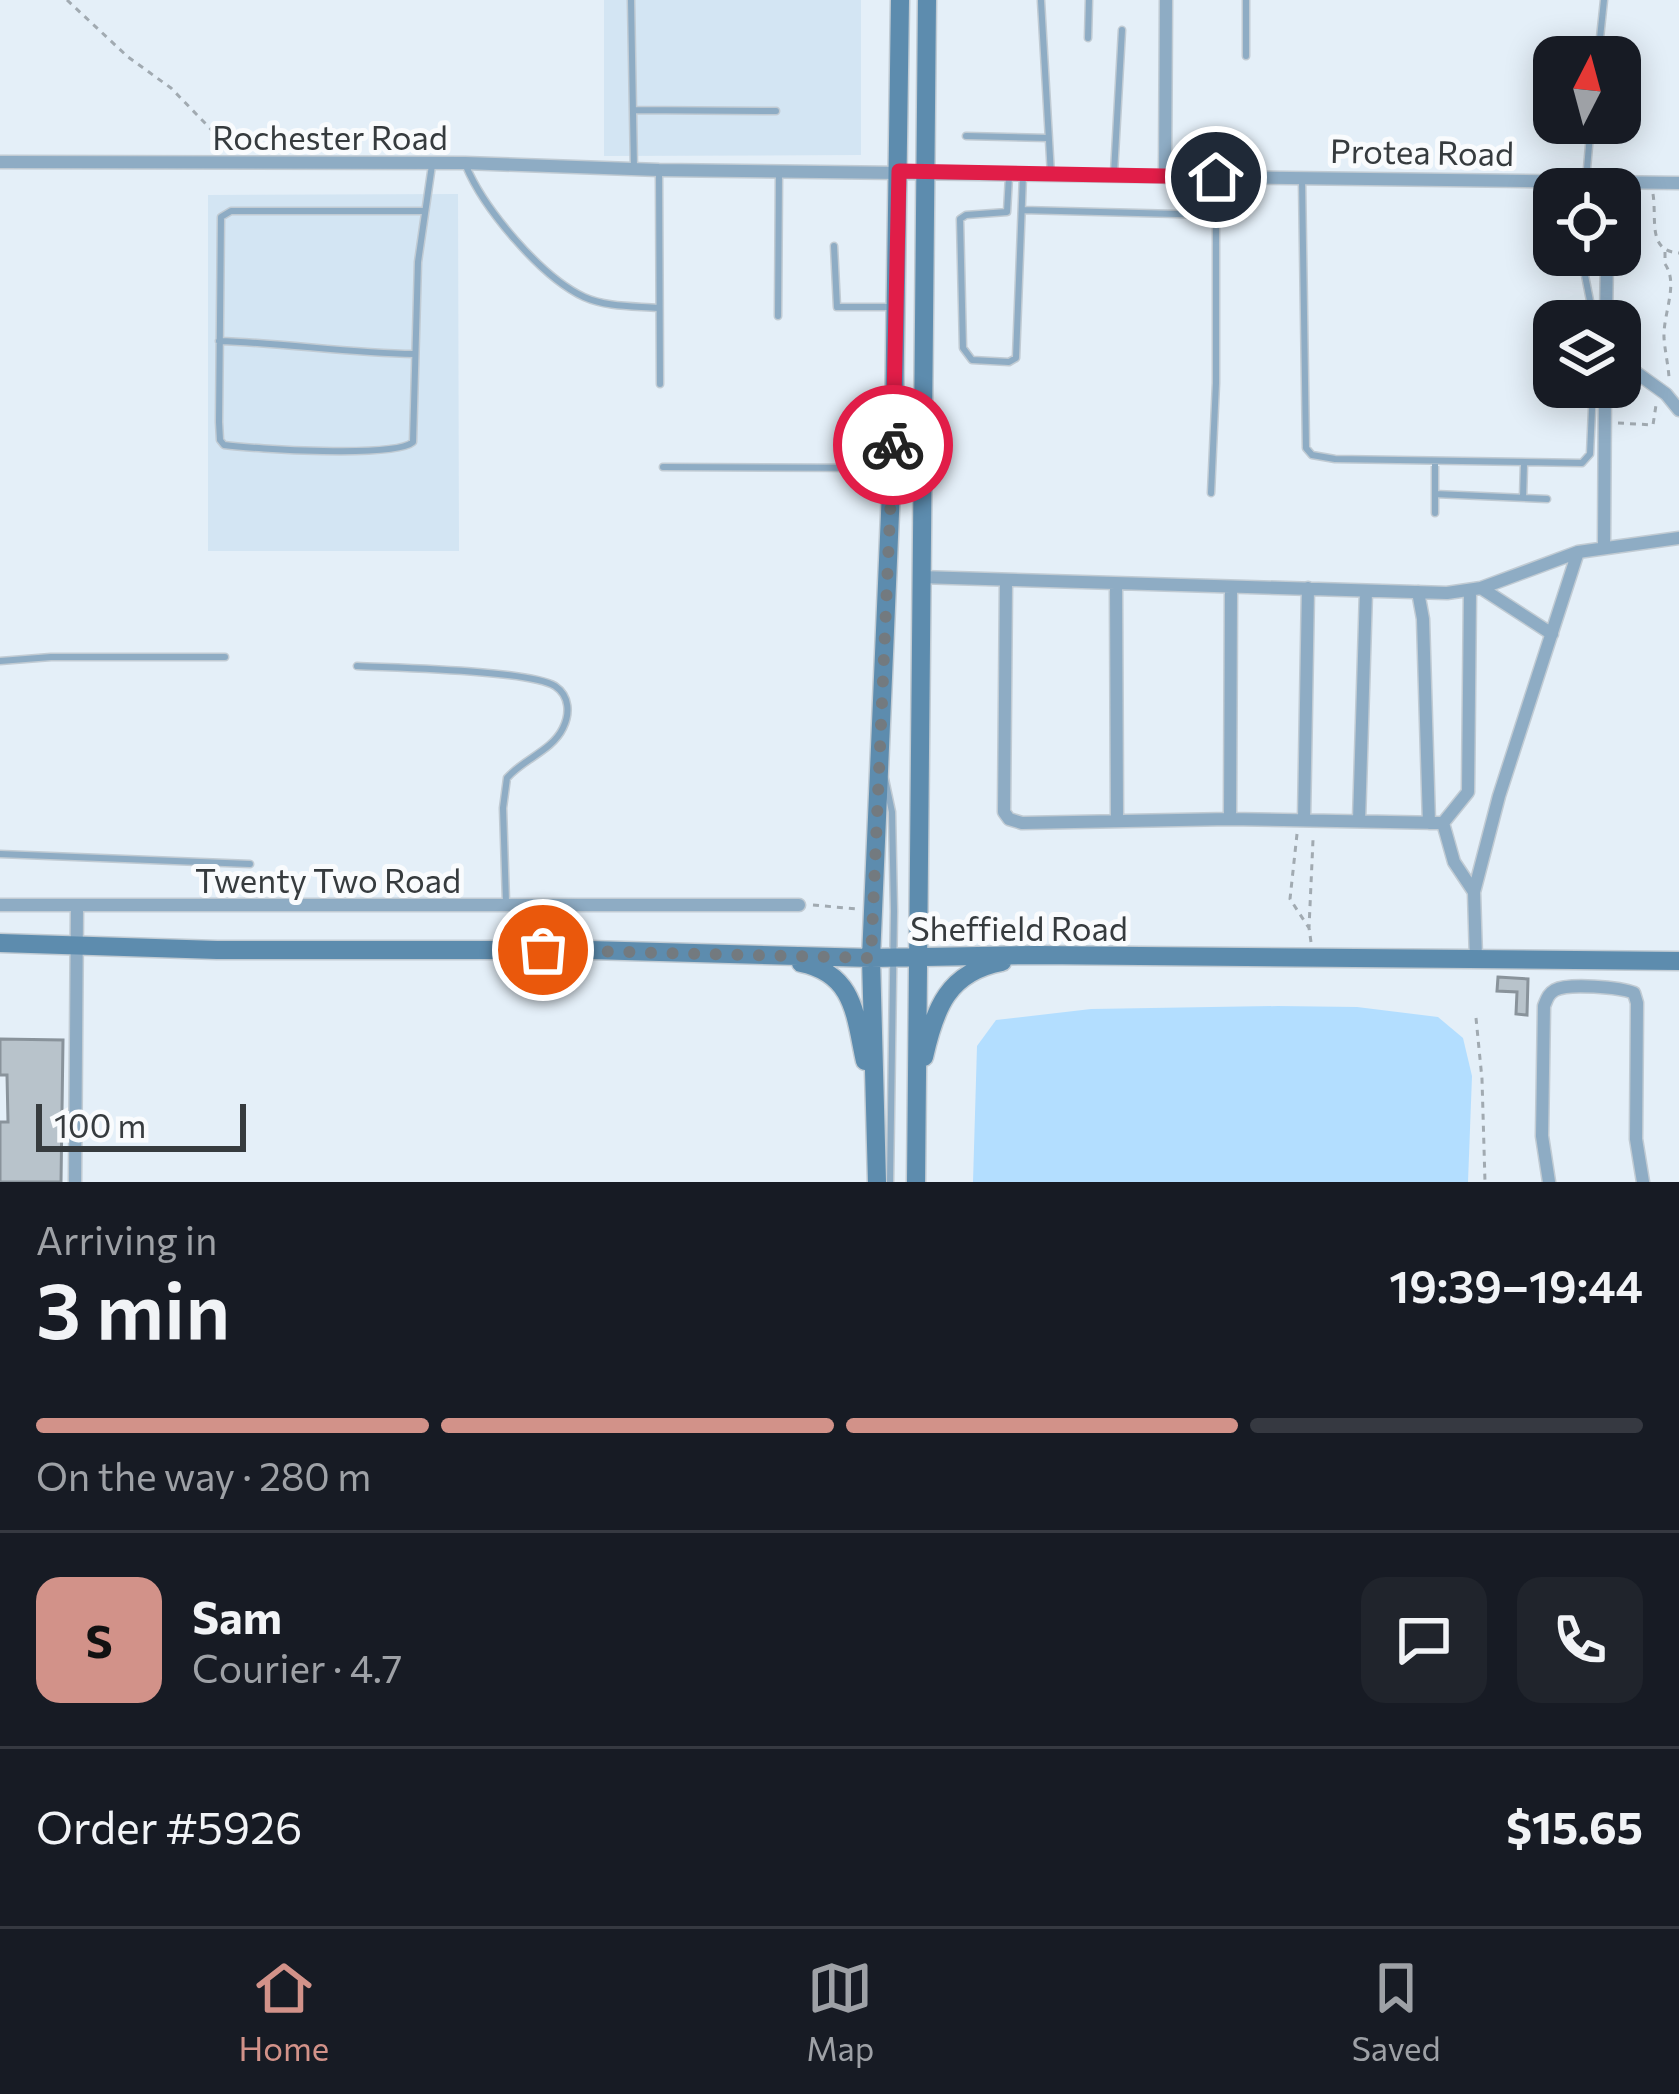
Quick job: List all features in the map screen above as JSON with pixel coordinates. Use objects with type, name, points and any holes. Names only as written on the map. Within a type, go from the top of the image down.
[{"type":"main road","points":[[877,1182],[871,958],[898,307],[900,0]]},
{"type":"main road","points":[[916,1182],[927,0]]},
{"type":"main road","name":"Sheffield Road","points":[[0,943],[871,958],[1036,955],[1679,961]]},
{"type":"main road","points":[[756,955],[812,965],[841,982],[853,999],[874,1106]]},
{"type":"main road","points":[[917,1084],[935,1012],[951,986],[983,965],[1036,955]]},
{"type":"street","points":[[1165,177],[1166,0]]},
{"type":"street","name":"Rochester Road","points":[[0,162],[465,163],[925,172]]},
{"type":"street","name":"Protea Road","points":[[925,172],[1533,182]]},
{"type":"street","name":"Protea Road","points":[[1641,183],[1679,183]]},
{"type":"street","points":[[1641,376],[1679,410]]},
{"type":"street","points":[[1604,546],[1605,408]]},
{"type":"street","points":[[920,577],[1418,592],[1475,589],[1578,552],[1679,538]]},
{"type":"street","points":[[1476,959],[1474,892],[1499,796],[1578,552]]},
{"type":"street","points":[[1006,581],[1006,816],[1022,823],[1230,819],[1436,823],[1468,792],[1475,589]]},
{"type":"street","points":[[1116,584],[1117,820]]},
{"type":"street","points":[[1300,820],[1308,588]]},
{"type":"street","points":[[1230,819],[1231,589]]},
{"type":"street","points":[[1475,589],[1552,634]]},
{"type":"street","points":[[1359,821],[1366,591]]},
{"type":"street","points":[[1418,592],[1436,823],[1474,892]]},
{"type":"street","points":[[1468,792],[1499,796]]},
{"type":"street","name":"Twenty Two Road","points":[[0,905],[800,905]]},
{"type":"street","points":[[75,1182],[77,906]]},
{"type":"street","points":[[1550,1182],[1542,1136],[1544,1006],[1558,988],[1623,988],[1634,993],[1636,1138],[1643,1182]]},
{"type":"lane","points":[[632,0],[634,169]]},
{"type":"lane","points":[[1088,38],[1089,0]]},
{"type":"lane","points":[[1246,0],[1246,56]]},
{"type":"lane","points":[[1600,36],[1604,0]]},
{"type":"lane","points":[[1041,1],[1051,175]]},
{"type":"lane","points":[[1114,176],[1122,31]]},
{"type":"lane","points":[[633,110],[776,111]]},
{"type":"lane","points":[[966,136],[1048,138]]},
{"type":"lane","points":[[423,211],[225,213],[219,224],[219,434],[224,445],[364,451],[406,448],[413,442],[423,211],[432,163]]},
{"type":"lane","points":[[465,163],[487,204],[564,286],[602,303],[658,308]]},
{"type":"lane","points":[[778,316],[779,169]]},
{"type":"lane","points":[[659,170],[660,384]]},
{"type":"lane","points":[[1016,175],[1022,210],[1016,358],[1009,362],[972,360],[963,348],[960,219],[1007,212],[1016,175]]},
{"type":"lane","points":[[1211,493],[1216,177]]},
{"type":"lane","points":[[1302,177],[1306,448],[1322,458],[1582,463],[1588,459],[1592,408]]},
{"type":"lane","points":[[1022,210],[1216,215]]},
{"type":"lane","points":[[834,246],[837,307],[898,307]]},
{"type":"lane","points":[[219,341],[304,344],[344,353],[414,354]]},
{"type":"lane","points":[[1435,460],[1435,513]]},
{"type":"lane","points":[[1523,498],[1524,464]]},
{"type":"lane","points":[[662,467],[892,468]]},
{"type":"lane","points":[[1435,494],[1547,499]]},
{"type":"lane","points":[[0,662],[51,657],[225,657]]},
{"type":"lane","points":[[357,665],[544,682],[565,697],[568,713],[554,743],[507,778],[503,808],[506,905]]},
{"type":"lane","points":[[878,757],[892,812],[890,1182]]},
{"type":"lane","points":[[0,854],[250,864]]},
{"type":"path","points":[[67,0],[128,57],[171,88],[229,145],[238,163]]},
{"type":"path","points":[[1652,182],[1656,242],[1665,251],[1679,253]]},
{"type":"path","points":[[1605,420],[1654,425],[1669,372],[1664,338],[1677,285],[1665,264],[1665,251]]},
{"type":"path","points":[[1300,820],[1290,899],[1309,928]]},
{"type":"path","points":[[1312,944],[1313,840]]},
{"type":"path","points":[[800,905],[861,910]]},
{"type":"path","points":[[1476,1018],[1485,1182]]},
{"type":"shaded area","points":[[604,0],[861,0],[861,155],[604,156]]},
{"type":"shaded area","points":[[458,194],[459,551],[208,551],[208,195]]},
{"type":"shaded area","points":[[1357,1007],[1438,1017],[1463,1038],[1472,1076],[1468,1182],[973,1182],[977,1046],[996,1020],[1091,1009]]},
{"type":"building","points":[[1498,977],[1528,979],[1527,1015],[1516,1014],[1517,992],[1497,991]]},
{"type":"building","points":[[0,1039],[63,1040],[61,1182],[0,1182],[0,1122],[8,1122]]},
{"type":"way so far","points":[[543,950],[871,958],[893,445]]},
{"type":"route","points":[[893,445],[899,171],[1216,177]]}]
